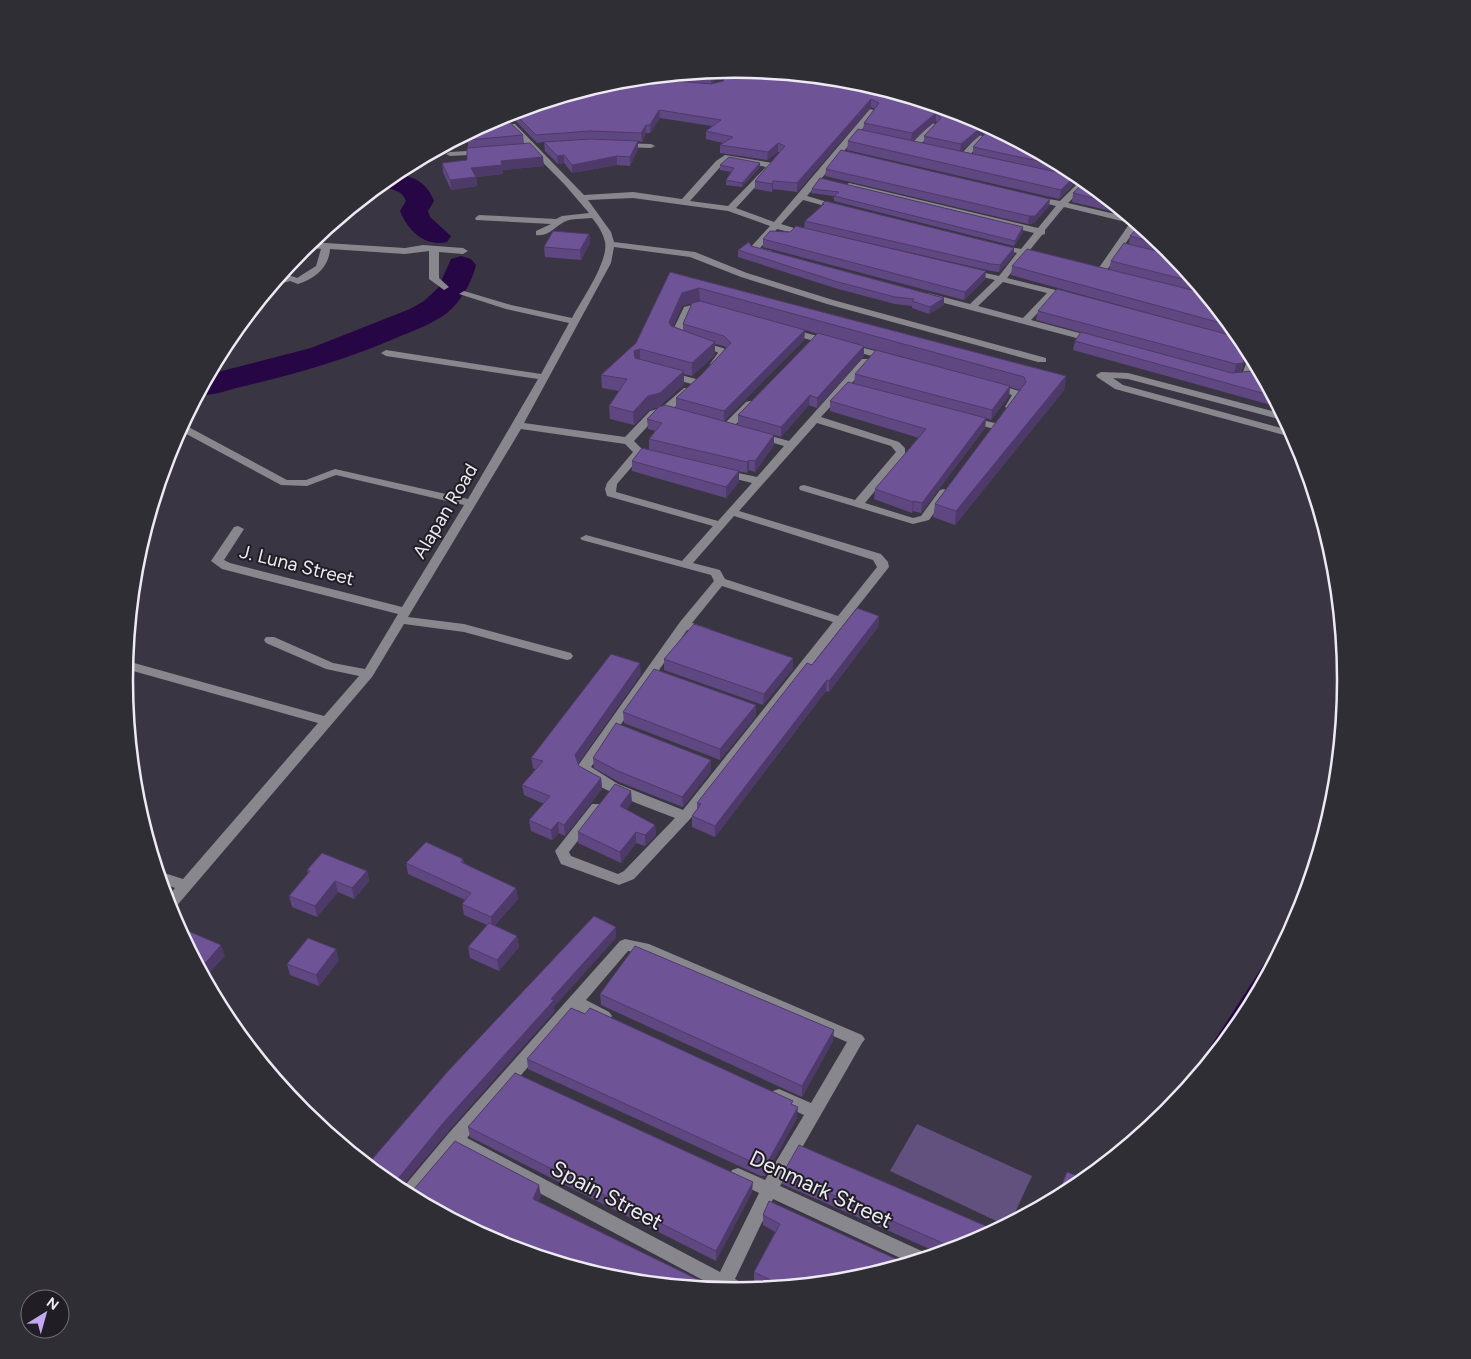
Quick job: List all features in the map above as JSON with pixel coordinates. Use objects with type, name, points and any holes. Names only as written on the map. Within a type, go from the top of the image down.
[{"type":"street","points":[[777,255],[754,249],[774,225],[843,153],[859,134],[873,111]]},
{"type":"street","points":[[508,122],[582,198],[613,244],[692,254],[744,275],[830,302],[1042,360]]},
{"type":"street","points":[[914,146],[935,125]]},
{"type":"street","points":[[972,159],[959,156],[982,137]]},
{"type":"street","points":[[614,144],[651,146]]},
{"type":"street","points":[[450,154],[496,151]]},
{"type":"street","points":[[684,203],[719,163],[728,157],[772,163],[730,210]]},
{"type":"street","points":[[1046,175],[1073,181]]},
{"type":"street","points":[[843,184],[1042,232]]},
{"type":"street","points":[[972,307],[1002,278],[1042,232],[1062,204],[1082,188]]},
{"type":"street","points":[[582,198],[633,194],[730,210],[774,225],[821,236]]},
{"type":"street","points":[[1025,195],[1122,219]]},
{"type":"street","points":[[801,197],[850,209]]},
{"type":"street","points":[[540,233],[552,228],[562,219],[594,215]]},
{"type":"street","points":[[479,218],[557,222]]},
{"type":"street","points":[[1101,272],[1122,248],[1133,228]]},
{"type":"street","points":[[327,238],[410,243],[423,248]]},
{"type":"street","points":[[985,243],[1049,259]]},
{"type":"street","name":"Alapan Road","points":[[175,898],[368,674],[518,425],[606,263],[613,244]]},
{"type":"street","points":[[319,246],[405,251],[423,248],[463,251]]},
{"type":"street","points":[[286,279],[290,278],[298,282],[312,274],[323,263],[326,246]]},
{"type":"street","points":[[434,249],[434,279],[444,287]]},
{"type":"street","points":[[959,268],[1080,299]]},
{"type":"street","points":[[916,292],[1101,342]]},
{"type":"street","points":[[1025,321],[1053,292]]},
{"type":"street","points":[[464,294],[509,307],[574,321]]},
{"type":"street","points":[[628,441],[654,413],[670,412],[724,353],[720,350],[681,339],[676,334],[687,309],[700,306],[719,312]]},
{"type":"street","points":[[776,328],[811,342],[873,354],[902,362]]},
{"type":"street","points":[[386,353],[544,377]]},
{"type":"street","points":[[685,565],[816,419],[849,387],[873,354]]},
{"type":"street","points":[[1225,376],[1242,378],[1246,376],[1250,367]]},
{"type":"street","points":[[658,372],[702,375]]},
{"type":"street","points":[[1276,416],[1128,376],[1100,375],[1120,387],[1284,432]]},
{"type":"street","points":[[957,416],[992,430],[1018,394],[987,384]]},
{"type":"street","points":[[761,393],[732,428],[793,444]]},
{"type":"street","points":[[816,419],[895,444],[900,448],[901,452],[858,504]]},
{"type":"street","points":[[518,425],[628,441],[639,452],[667,459]]},
{"type":"street","points":[[188,431],[285,483],[307,483],[335,472],[471,503]]},
{"type":"street","points":[[639,452],[612,484],[611,494],[720,525]]},
{"type":"street","points":[[713,470],[759,482]]},
{"type":"street","points":[[804,488],[913,521],[924,518],[954,480]]},
{"type":"street","points":[[613,787],[562,851],[566,860],[620,880],[629,875],[685,816],[719,766],[799,664],[883,567],[882,562],[876,557],[732,512]]},
{"type":"street","name":"J. Luna Street","points":[[238,529],[217,561],[226,566],[402,616]]},
{"type":"street","points":[[586,538],[716,573],[720,581],[839,620]]},
{"type":"street","points":[[685,816],[613,787],[586,772],[584,767],[617,728],[650,672],[684,625],[720,581]]},
{"type":"street","points":[[402,616],[464,628],[567,656]]},
{"type":"street","points":[[684,625],[721,637]]},
{"type":"street","points":[[270,640],[330,666],[368,674]]},
{"type":"street","points":[[134,667],[326,721]]},
{"type":"street","points":[[650,672],[668,678]]},
{"type":"street","points":[[167,879],[185,886]]},
{"type":"street","points":[[413,1188],[512,1072],[625,945],[644,948],[857,1039],[768,1189],[730,1282]]},
{"type":"street","points":[[574,1002],[619,1022]]},
{"type":"street","points":[[512,1072],[530,1080]]},
{"type":"street","points":[[761,1087],[814,1112]]},
{"type":"street","name":"Spain Street","points":[[454,1139],[717,1281]]},
{"type":"street","name":"Denmark Street","points":[[724,1169],[911,1255]]},
{"type":"shaded area","points":[[917,1124],[1032,1176],[1015,1212],[997,1221],[890,1171]]},
{"type":"building","points":[[725,78],[775,79],[853,89],[929,109],[979,129],[961,144],[924,136],[941,118],[936,113],[912,133],[864,123],[879,103],[871,99],[797,183],[773,181],[772,184],[755,181],[785,146],[778,143],[768,152],[720,145],[733,137],[706,131],[721,120],[659,110],[650,125],[646,125],[641,133],[590,131],[536,135],[519,118],[542,109],[618,89],[677,81],[711,84],[723,81]]},
{"type":"building","points":[[509,122],[523,135],[469,140]]},
{"type":"building","points":[[858,129],[1060,173],[1071,180],[1061,190],[848,141]]},
{"type":"building","points":[[986,132],[1042,162],[973,147]]},
{"type":"building","points":[[591,139],[638,141],[630,157],[617,156],[572,165],[564,155],[557,156],[544,142]]},
{"type":"building","points":[[530,143],[543,157],[501,161],[502,165],[471,168],[476,177],[450,180],[442,163],[467,160],[467,148]]},
{"type":"building","points":[[841,150],[1050,199],[1035,216],[1029,216],[826,169]]},
{"type":"building","points":[[729,157],[760,163],[742,183],[726,180],[734,168],[720,165]]},
{"type":"building","points":[[820,178],[1023,227],[1015,241],[834,196],[839,192],[812,189]]},
{"type":"building","points":[[1080,186],[1098,199],[1073,193]]},
{"type":"building","points":[[825,201],[1014,248],[1000,265],[991,264],[805,221]]},
{"type":"building","points":[[796,226],[986,271],[965,292],[763,239],[770,231],[790,232]]},
{"type":"building","points":[[1135,230],[1146,240],[1130,236]]},
{"type":"building","points":[[553,231],[589,234],[580,250],[544,247]]},
{"type":"building","points":[[749,242],[751,246],[944,298],[930,307],[912,301],[914,299],[895,297],[838,282],[738,250]]},
{"type":"building","points":[[1124,243],[1158,251],[1185,279],[1111,261]]},
{"type":"building","points":[[1027,249],[1194,291],[1220,323],[1012,266]]},
{"type":"building","points":[[670,272],[1066,376],[956,511],[935,504],[1026,382],[1024,377],[699,288],[682,293],[669,322],[671,326],[715,342],[692,363],[640,349],[634,351],[635,358],[684,371],[660,393],[648,396],[633,412],[609,406],[627,379],[601,375],[636,343]]},
{"type":"building","points":[[1057,289],[1229,335],[1245,359],[1243,363],[1236,364],[1038,311]]},
{"type":"building","points":[[700,301],[805,330],[724,411],[676,398],[731,343],[724,336],[683,324],[692,303]]},
{"type":"building","points":[[1081,332],[1232,373],[1252,371],[1265,394],[1075,341]]},
{"type":"building","points":[[818,333],[864,346],[817,398],[810,395],[781,427],[738,415]]},
{"type":"building","points":[[876,350],[1010,386],[992,410],[855,374]]},
{"type":"building","points":[[848,382],[986,418],[922,503],[913,502],[875,489],[926,429],[830,401]]},
{"type":"building","points":[[665,405],[774,435],[755,461],[749,460],[747,462],[649,439],[662,423],[647,419],[659,407]]},
{"type":"building","points":[[642,448],[739,471],[726,487],[632,461]]},
{"type":"building","points":[[857,608],[879,616],[829,681],[827,680],[715,826],[692,816],[701,804],[697,803],[807,663],[812,665]]},
{"type":"building","points":[[694,624],[793,658],[764,694],[664,659]]},
{"type":"building","points":[[611,654],[640,663],[575,755],[579,766],[601,778],[564,825],[558,822],[551,830],[529,820],[550,796],[522,785],[543,761],[531,758]]},
{"type":"building","points":[[654,669],[756,705],[720,749],[623,712]]},
{"type":"building","points":[[616,723],[711,760],[682,797],[618,771],[593,758]]},
{"type":"building","points":[[615,784],[631,791],[620,806],[655,825],[645,835],[636,832],[620,852],[578,832]]},
{"type":"building","points":[[426,842],[463,859],[461,862],[516,888],[491,917],[462,904],[471,893],[406,863]]},
{"type":"building","points":[[322,853],[367,871],[352,888],[335,881],[315,906],[289,896],[310,871],[307,870]]},
{"type":"building","points":[[594,916],[616,927],[551,999],[554,1000],[444,1122],[398,1178],[372,1159],[449,1070]]},
{"type":"building","points":[[489,923],[517,936],[497,960],[468,947]]},
{"type":"building","points":[[189,931],[221,945],[205,963]]},
{"type":"building","points":[[308,938],[336,949],[316,975],[287,964]]},
{"type":"building","points":[[635,946],[834,1030],[802,1086],[600,994]]},
{"type":"building","points":[[571,1008],[585,1014],[590,1008],[793,1101],[791,1104],[798,1107],[766,1165],[761,1166],[527,1059]]},
{"type":"building","points":[[515,1073],[753,1182],[716,1251],[468,1127]]},
{"type":"building","points":[[455,1141],[539,1185],[533,1199],[699,1280],[618,1270],[542,1250],[505,1236],[469,1219],[414,1189]]},
{"type":"building","points":[[799,1145],[987,1226],[945,1244],[783,1173]]},
{"type":"building","points":[[1067,1172],[1076,1176],[1070,1180],[1062,1185]]},
{"type":"building","points":[[769,1201],[897,1259],[853,1270],[771,1280],[754,1272],[780,1224],[763,1215]]},
{"type":"waterway","points":[[397,182],[404,183],[417,192],[420,201],[414,211],[418,221],[437,236]]},
{"type":"waterway","points":[[211,384],[276,369],[322,355],[368,339],[413,320],[428,312],[447,296],[456,282],[461,265]]}]
